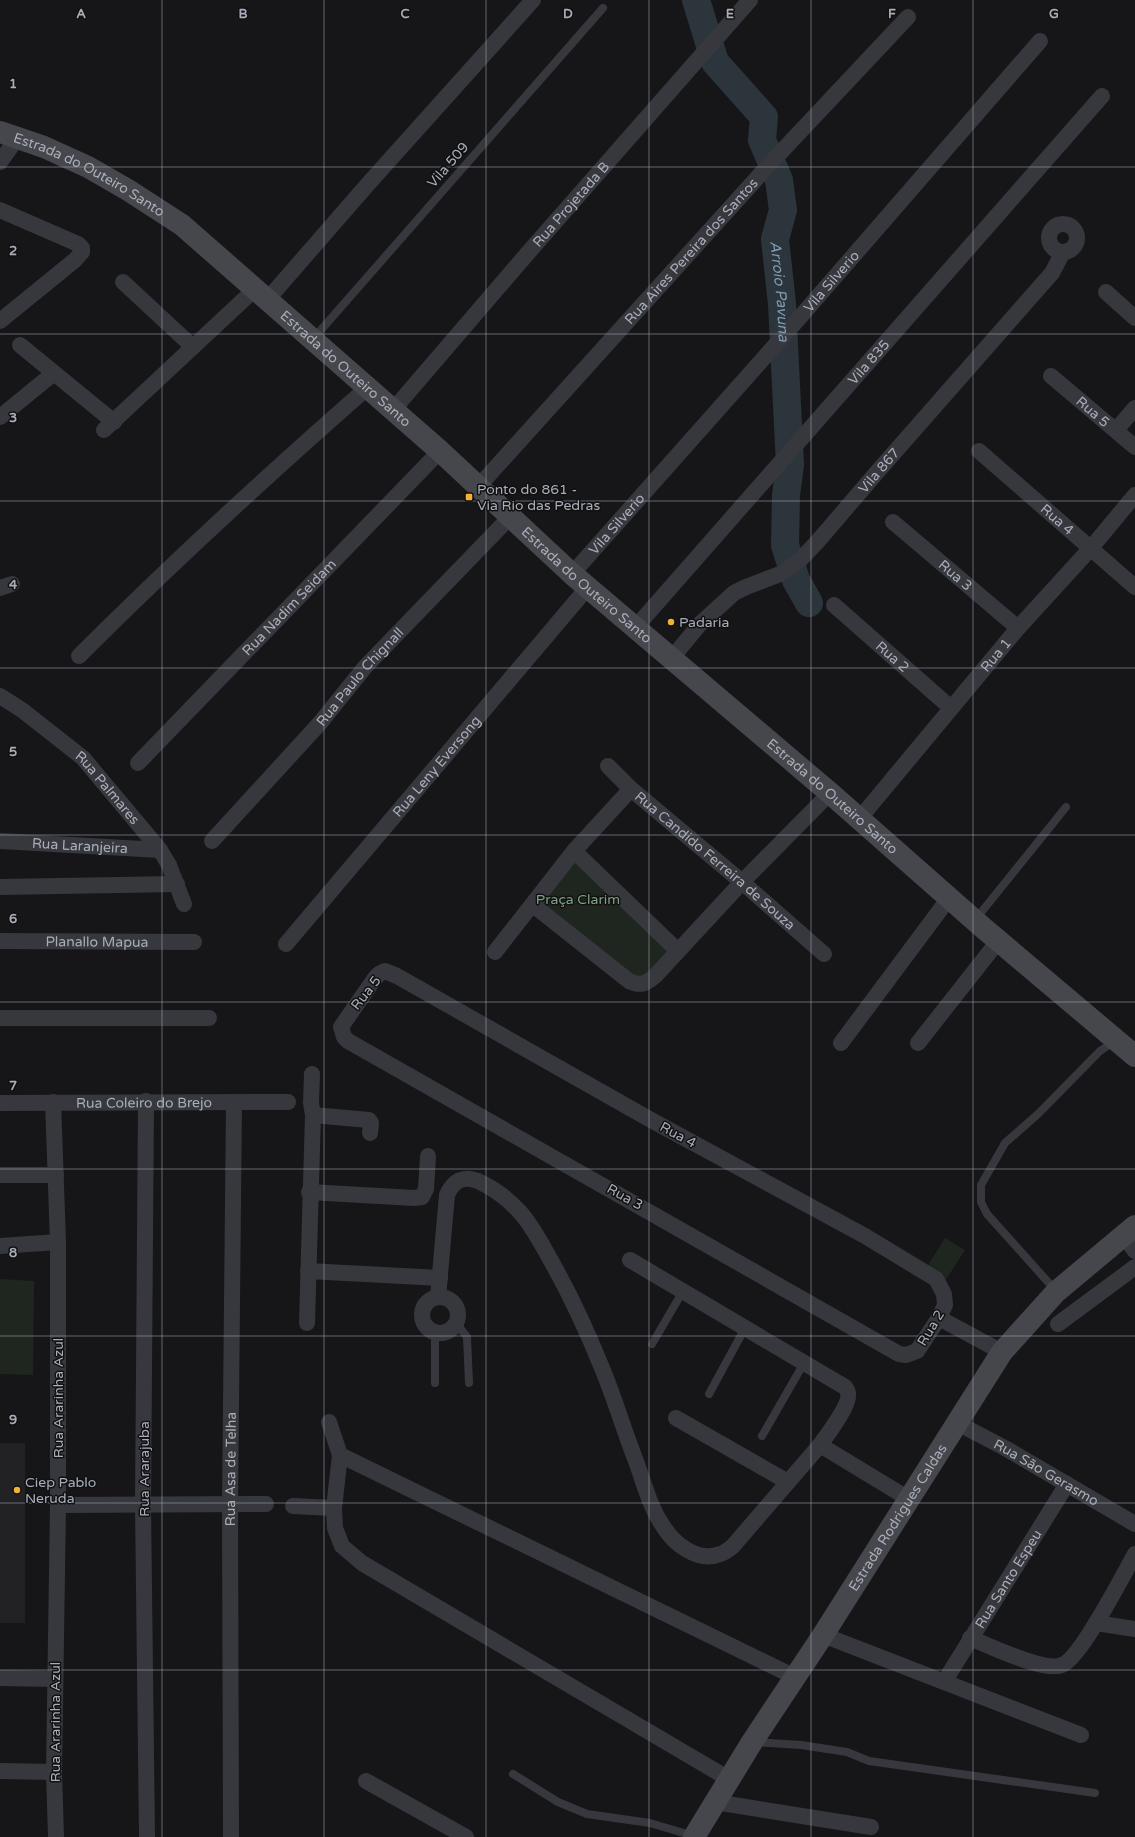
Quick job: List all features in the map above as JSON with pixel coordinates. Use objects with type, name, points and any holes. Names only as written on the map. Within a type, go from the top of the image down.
[{"type":"street","points":[[20,345],[54,373],[109,426],[193,347],[261,295],[368,184],[533,0]]},
{"type":"street","name":"Rua Projetada B","points":[[393,410],[750,0]]},
{"type":"street","name":"Rua Aires Pereira dos Santos","points":[[478,487],[766,168],[908,17]]},
{"type":"street","name":"Vila Silverio","points":[[580,581],[773,347],[1040,41]]},
{"type":"street","name":"Vila 835","points":[[634,628],[807,434],[954,263],[1102,96]]},
{"type":"street","points":[[0,162],[9,134]]},
{"type":"street","name":"Estrada do Outeiro Santo","points":[[9,134],[88,167],[158,208],[204,243],[312,340],[440,451],[580,581],[860,818],[949,898],[1135,1056]]},
{"type":"street","points":[[0,210],[78,244],[82,248],[82,252],[75,260],[0,321]]},
{"type":"street","name":"Vila 867","points":[[671,659],[700,624],[734,593],[746,586],[780,574],[801,558],[818,542],[1052,273],[1063,252]]},
{"type":"street","points":[[123,282],[193,347]]},
{"type":"street","points":[[1106,292],[1135,318]]},
{"type":"street","points":[[0,417],[54,373]]},
{"type":"street","name":"Rua 5","points":[[1051,376],[1135,447]]},
{"type":"street","points":[[79,656],[194,545],[367,388]]},
{"type":"street","points":[[1116,430],[1135,408]]},
{"type":"street","name":"Rua Nadim Seidam","points":[[138,763],[440,451]]},
{"type":"street","name":"Rua 4","points":[[979,451],[1135,587]]},
{"type":"street","name":"Rua 1","points":[[860,818],[1018,628],[1091,548],[1135,494]]},
{"type":"street","name":"Rua Paulo Chignall","points":[[212,841],[320,723],[365,667],[511,516]]},
{"type":"street","name":"Rua 3","points":[[893,522],[1018,628]]},
{"type":"street","name":"Rua Leny Eversong","points":[[286,944],[580,581]]},
{"type":"street","name":"Rua 2","points":[[834,605],[951,708]]},
{"type":"street","name":"Rua Palmares","points":[[0,696],[22,710],[83,758],[160,850],[169,865],[184,904]]},
{"type":"street","name":"Rua Candido Ferreira de Souza","points":[[608,766],[631,789],[742,882],[824,954]]},
{"type":"street","points":[[495,952],[574,851],[631,789]]},
{"type":"street","points":[[533,905],[629,980],[638,984],[648,982],[742,882],[830,793]]},
{"type":"street","name":"Rua Laranjeira","points":[[0,841],[160,850]]},
{"type":"street","points":[[574,851],[678,951]]},
{"type":"street","points":[[0,887],[177,884]]},
{"type":"street","points":[[841,1043],[949,898]]},
{"type":"street","points":[[918,1043],[999,940]]},
{"type":"street","name":"Planallo Mapua","points":[[0,941],[194,942]]},
{"type":"street","name":"Rua 5","points":[[341,1027],[379,974],[385,971],[397,976]]},
{"type":"street","name":"Rua 4","points":[[397,976],[651,1120],[865,1236],[936,1279],[944,1294],[942,1311]]},
{"type":"street","points":[[0,1018],[209,1018]]},
{"type":"street","name":"Rua 3","points":[[341,1027],[344,1037],[348,1041],[700,1239],[899,1354],[906,1355],[917,1351]]},
{"type":"street","points":[[307,1323],[309,1192],[313,1115],[311,1103],[312,1074]]},
{"type":"street","name":"Rua Coleiro do Brejo","points":[[0,1102],[288,1102]]},
{"type":"street","name":"Rua Ararinha Azul","points":[[53,1102],[58,1242],[58,1505],[54,1772],[56,1837]]},
{"type":"street","name":"Rua Ararajuba","points":[[146,1102],[143,1506],[147,1837]]},
{"type":"street","name":"Rua Asa de Telha","points":[[231,1837],[230,1505],[234,1102]]},
{"type":"street","points":[[313,1115],[369,1120],[371,1123],[370,1133]]},
{"type":"street","points":[[309,1192],[414,1198],[422,1197],[426,1189],[428,1156]]},
{"type":"street","points":[[0,1175],[56,1175]]},
{"type":"street","points":[[438,1297],[447,1195],[451,1185],[458,1180],[468,1179],[478,1181],[503,1196],[520,1211],[536,1234],[565,1285],[603,1369],[650,1499],[663,1527],[680,1546],[699,1556],[709,1557],[721,1554],[733,1546],[820,1445],[841,1414],[848,1399],[848,1393],[845,1387],[630,1260]]},
{"type":"street","name":"Estrada Rodrigues Caldas","points":[[694,1836],[752,1742],[823,1635],[1002,1352],[1056,1292],[1131,1238]]},
{"type":"street","points":[[0,1246],[58,1242]]},
{"type":"street","points":[[1058,1324],[1135,1267]]},
{"type":"street","points":[[308,1271],[440,1278]]},
{"type":"street","points":[[438,1297],[444,1297],[455,1304],[458,1316],[456,1323],[447,1332],[435,1333],[425,1326],[421,1313],[426,1302],[438,1297]]},
{"type":"street","points":[[942,1311],[1002,1352]]},
{"type":"street","name":"Rua 2","points":[[917,1351],[942,1311]]},
{"type":"street","points":[[676,1418],[788,1482]]},
{"type":"street","points":[[329,1422],[340,1455],[334,1508],[335,1528],[342,1546],[362,1563],[729,1779]]},
{"type":"street","name":"Rua São Gerasmo","points":[[957,1423],[1005,1448],[1135,1524]]},
{"type":"street","points":[[820,1445],[909,1498]]},
{"type":"street","points":[[340,1455],[795,1676]]},
{"type":"street","name":"Rua Santo Espeu","points":[[949,1674],[1067,1484]]},
{"type":"street","points":[[58,1505],[143,1506],[266,1504]]},
{"type":"street","points":[[293,1506],[334,1508]]},
{"type":"street","points":[[970,1638],[1031,1662],[1051,1666],[1062,1665],[1074,1655],[1096,1623],[1135,1554]]},
{"type":"street","points":[[1096,1623],[1135,1629]]},
{"type":"street","points":[[823,1635],[1081,1735]]},
{"type":"street","points":[[0,1678],[55,1679]]},
{"type":"street","points":[[0,1771],[54,1772]]},
{"type":"street","points":[[366,1781],[466,1837]]},
{"type":"street","points":[[715,1802],[871,1827]]},
{"type":"lane","name":"Vila 509","points":[[312,340],[603,8]]},
{"type":"lane","points":[[975,920],[1066,807]]},
{"type":"lane","points":[[1056,1292],[987,1214],[981,1202],[981,1185],[1005,1143],[1038,1114],[1100,1051],[1116,1040]]},
{"type":"lane","points":[[652,1344],[683,1291]]},
{"type":"lane","points":[[456,1323],[467,1337],[469,1383]]},
{"type":"lane","points":[[709,1394],[745,1328]]},
{"type":"lane","points":[[435,1333],[435,1383]]},
{"type":"lane","points":[[762,1436],[804,1363]]},
{"type":"lane","points":[[752,1742],[770,1745],[801,1745],[847,1752],[869,1762],[1096,1793]]},
{"type":"lane","points":[[513,1774],[558,1802],[586,1814],[650,1823],[694,1836]]},
{"type":"shaded area","points":[[0,1443],[25,1443],[25,1623],[0,1623]]},
{"type":"green space","name":"Praça Clarim","points":[[574,851],[678,951],[643,984],[533,905]]},
{"type":"green space","points":[[945,1238],[965,1250],[945,1281],[925,1270]]},
{"type":"green space","points":[[0,1279],[34,1281],[33,1375],[0,1374]]},
{"type":"waterway","name":"Arroio Pavuna","points":[[696,0],[715,62],[764,117],[762,140],[779,180],[783,210],[775,239],[782,304],[790,465],[786,495],[785,545],[796,580],[809,603]]},
{"type":"place","name":"Ponto do 861 - Via Rio das Pedras","points":[[469,497]]},
{"type":"place","name":"Padaria","points":[[671,622]]},
{"type":"place","name":"Ciep Pablo Neruda","points":[[17,1490]]}]
